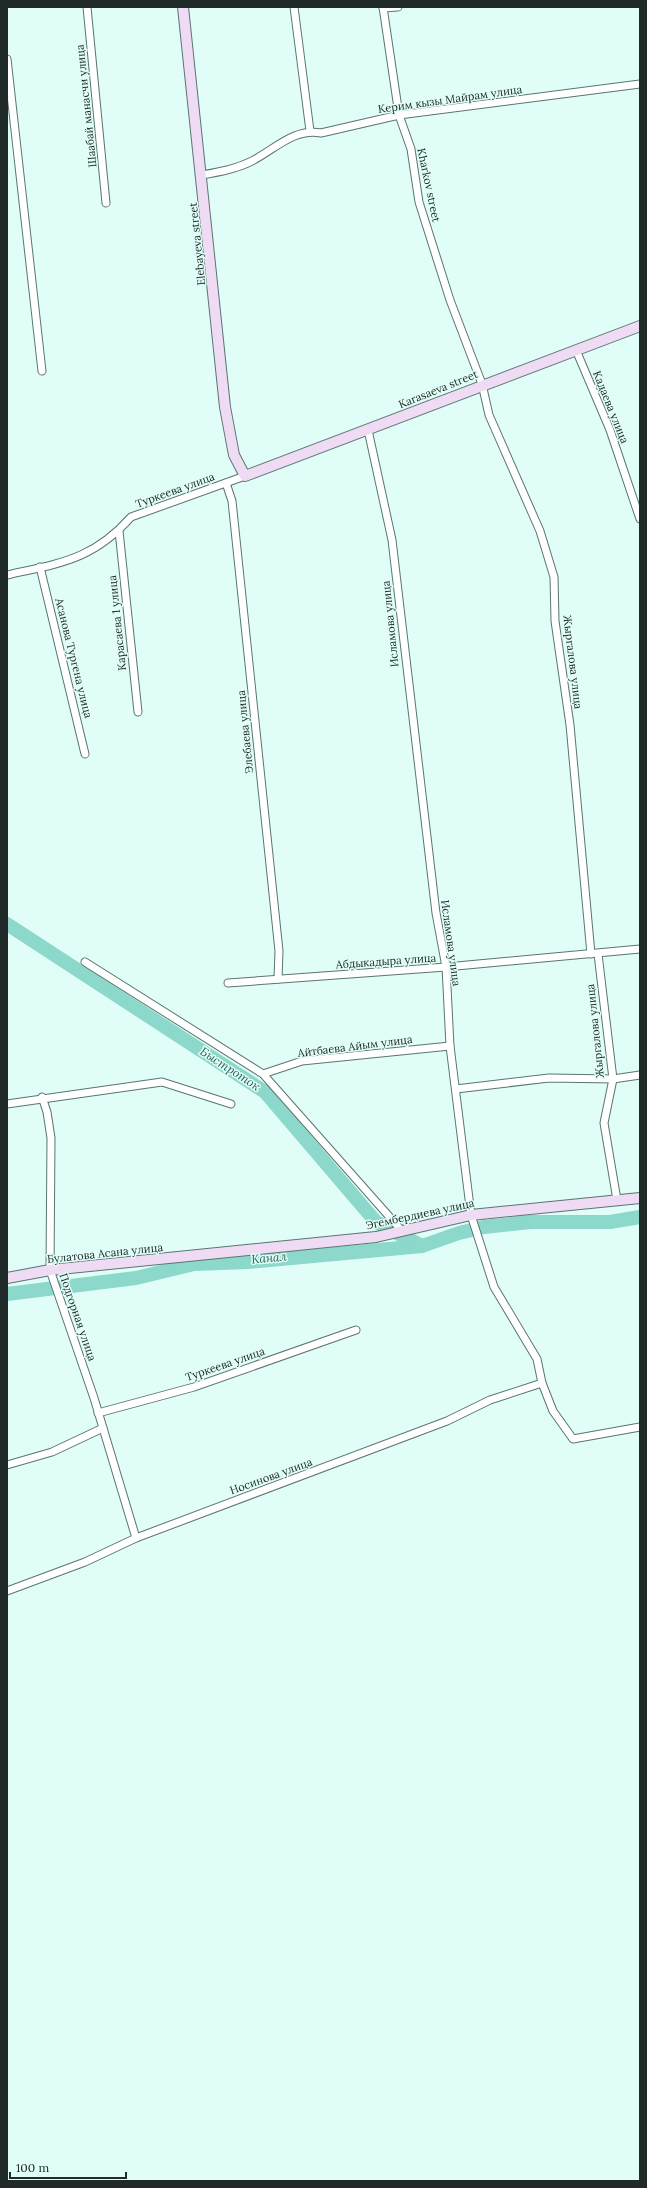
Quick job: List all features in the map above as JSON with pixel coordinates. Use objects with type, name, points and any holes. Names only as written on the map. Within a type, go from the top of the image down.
[{"type":"street","name":"Шаабай манасчи улица","points":[[87,7],[106,203]]},
{"type":"street","name":"Elebayeva street","points":[[183,7],[202,175],[225,407],[234,455],[245,476]]},
{"type":"street","points":[[294,7],[310,131]]},
{"type":"street","points":[[383,8],[398,7]]},
{"type":"street","name":"Kharkov street","points":[[383,8],[399,115],[411,149],[419,202],[450,300],[482,384]]},
{"type":"street","points":[[7,59],[42,371]]},
{"type":"street","name":"Керим кызы Майрам улица","points":[[202,175],[221,172],[251,161],[295,135],[310,131],[321,133],[399,115],[640,84]]},
{"type":"street","name":"Karasaeva street","points":[[245,476],[368,430],[482,384],[640,326]]},
{"type":"street","name":"Кадаева улица","points":[[576,350],[610,430],[640,519]]},
{"type":"street","name":"Жыргалова улица","points":[[482,384],[489,415],[540,531],[554,577],[555,621],[570,725],[594,954],[612,1078],[604,1123],[616,1200]]},
{"type":"street","name":"Исламова улица","points":[[368,430],[392,540],[436,913],[446,967],[450,1046],[471,1215],[494,1287],[537,1359],[542,1383],[553,1412],[573,1439],[640,1427]]},
{"type":"street","name":"Туркеева улица","points":[[7,575],[65,562],[94,550],[119,531],[131,517],[245,476]]},
{"type":"street","name":"Элебаева улица","points":[[226,483],[232,501],[279,951],[278,979]]},
{"type":"street","name":"Карасаева 1 улица","points":[[119,531],[138,712]]},
{"type":"street","name":"Асанова Тургена улица","points":[[40,568],[85,754]]},
{"type":"street","name":"Абдыкадыра улица","points":[[228,983],[446,967],[640,949]]},
{"type":"street","points":[[85,962],[263,1074],[402,1231]]},
{"type":"street","name":"Айтбаева Айым улица","points":[[263,1074],[302,1061],[450,1046]]},
{"type":"street","points":[[456,1089],[549,1078],[612,1078],[640,1075]]},
{"type":"street","points":[[7,1104],[42,1097],[162,1082],[230,1104]]},
{"type":"street","name":"Подгорная улица","points":[[42,1097],[47,1112],[50,1138],[50,1270],[103,1428],[136,1538]]},
{"type":"street","name":"Эгембердиева улица","points":[[205,1254],[376,1237],[471,1215],[640,1198]]},
{"type":"street","name":"Булатова Асана улица","points":[[7,1278],[50,1270],[205,1254]]},
{"type":"street","name":"Туркеева улица","points":[[98,1413],[194,1387],[356,1330]]},
{"type":"street","name":"Носинова улица","points":[[7,1591],[85,1562],[136,1538],[447,1421],[490,1400],[542,1383]]},
{"type":"street","points":[[7,1465],[52,1452],[103,1428]]},
{"type":"waterway","name":"Быстроток","points":[[7,924],[265,1092],[376,1222],[422,1246]]},
{"type":"waterway","name":"Канал","points":[[7,1294],[136,1278],[194,1264],[248,1262],[422,1246],[459,1233],[484,1227],[530,1222],[610,1222],[640,1217]]}]
